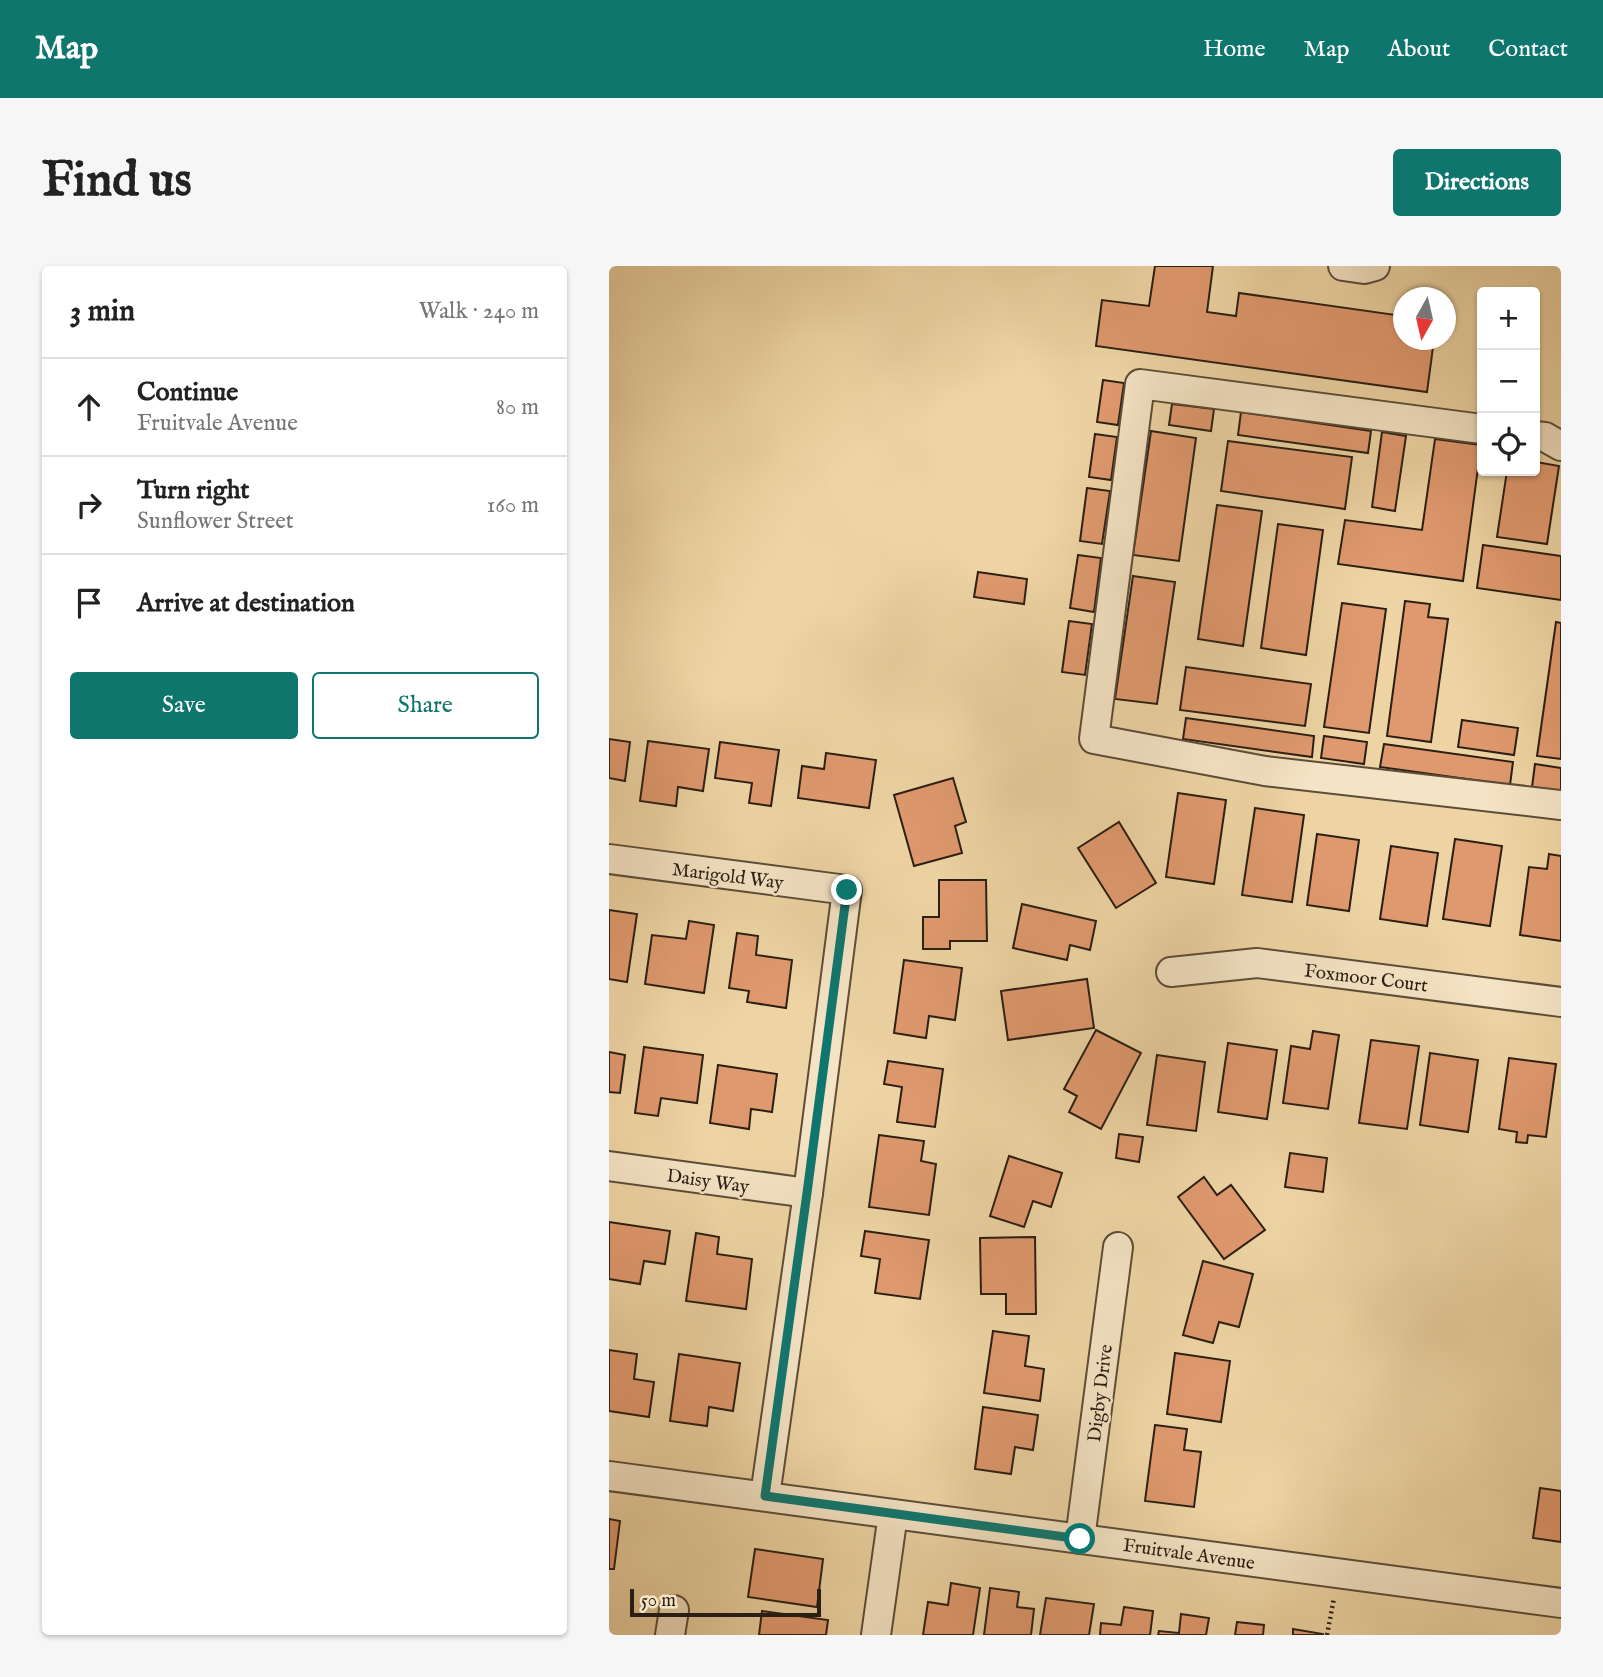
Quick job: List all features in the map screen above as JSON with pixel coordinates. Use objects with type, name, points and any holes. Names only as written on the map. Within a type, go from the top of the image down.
[{"type":"street","points":[[1343,266],[1364,269],[1375,266]]},
{"type":"street","points":[[1477,428],[1140,384],[1094,739],[1265,771],[1561,805]]},
{"type":"street","points":[[1540,436],[1561,446]]},
{"type":"street","name":"Marigold Way","points":[[609,859],[847,890],[807,1193]]},
{"type":"street","name":"Foxmoor Court","points":[[1171,972],[1257,963],[1561,1003]]},
{"type":"street","name":"Daisy Way","points":[[609,1166],[807,1193]]},
{"type":"street","points":[[765,1496],[807,1193]]},
{"type":"street","name":"Digby Drive","points":[[1080,1539],[1118,1247]]},
{"type":"street","name":"Fruitvale Avenue","points":[[609,1476],[1561,1603]]},
{"type":"street","points":[[876,1635],[893,1514]]},
{"type":"path","points":[[1328,1635],[1334,1594]]},
{"type":"building","points":[[1155,266],[1213,266],[1207,312],[1236,316],[1239,293],[1393,315],[1393,350],[1433,350],[1427,392],[1096,346],[1102,300],[1149,306]]},
{"type":"building","points":[[1103,380],[1124,383],[1118,425],[1097,422]]},
{"type":"building","points":[[1172,404],[1214,409],[1211,431],[1169,425]]},
{"type":"building","points":[[1241,412],[1371,431],[1368,453],[1238,435]]},
{"type":"building","points":[[1151,431],[1196,438],[1179,561],[1133,555]]},
{"type":"building","points":[[1382,432],[1406,436],[1395,511],[1372,507]]},
{"type":"building","points":[[1095,434],[1117,437],[1111,480],[1089,477]]},
{"type":"building","points":[[1435,439],[1477,444],[1477,475],[1463,581],[1338,564],[1345,520],[1422,530]]},
{"type":"building","points":[[1228,441],[1352,457],[1345,509],[1221,491]]},
{"type":"building","points":[[1540,463],[1559,466],[1547,544],[1497,537],[1506,476],[1540,476]]},
{"type":"building","points":[[1087,488],[1110,491],[1102,544],[1080,541]]},
{"type":"building","points":[[1217,505],[1262,511],[1243,646],[1198,639]]},
{"type":"building","points":[[1278,524],[1323,530],[1306,655],[1261,648]]},
{"type":"building","points":[[1483,545],[1561,556],[1561,600],[1477,588]]},
{"type":"building","points":[[1078,555],[1101,558],[1094,612],[1070,608]]},
{"type":"building","points":[[978,572],[1027,579],[1024,604],[974,597]]},
{"type":"building","points":[[1133,576],[1175,582],[1157,704],[1115,699]]},
{"type":"building","points":[[1405,601],[1430,604],[1428,617],[1448,619],[1431,742],[1387,736]]},
{"type":"building","points":[[1342,603],[1386,609],[1369,733],[1324,727]]},
{"type":"building","points":[[1069,621],[1092,624],[1085,675],[1062,672]]},
{"type":"building","points":[[1556,622],[1561,623],[1561,759],[1537,756]]},
{"type":"building","points":[[1186,667],[1311,684],[1305,726],[1180,710]]},
{"type":"building","points":[[1186,718],[1314,736],[1312,757],[1183,739]]},
{"type":"building","points":[[1462,720],[1518,728],[1514,755],[1458,747]]},
{"type":"building","points":[[1324,736],[1367,742],[1364,764],[1321,758]]},
{"type":"building","points":[[609,739],[630,742],[625,781],[609,778]]},
{"type":"building","points":[[648,741],[709,749],[703,791],[678,787],[676,806],[640,801]]},
{"type":"building","points":[[720,742],[779,750],[771,806],[749,803],[752,783],[715,778]]},
{"type":"building","points":[[1384,744],[1513,762],[1510,785],[1380,767]]},
{"type":"building","points":[[826,753],[876,760],[869,808],[798,798],[802,766],[824,769]]},
{"type":"building","points":[[1535,764],[1561,768],[1561,791],[1532,787]]},
{"type":"building","points":[[953,778],[966,822],[955,826],[962,853],[914,866],[894,795]]},
{"type":"building","points":[[1178,793],[1226,800],[1214,884],[1166,877]]},
{"type":"building","points":[[1255,808],[1304,815],[1292,902],[1242,895]]},
{"type":"building","points":[[1119,822],[1156,883],[1116,908],[1078,848]]},
{"type":"building","points":[[1317,834],[1359,840],[1349,911],[1307,905]]},
{"type":"building","points":[[1455,839],[1502,846],[1490,926],[1443,919]]},
{"type":"building","points":[[1391,846],[1438,853],[1427,926],[1380,919]]},
{"type":"building","points":[[1549,854],[1561,856],[1561,941],[1520,935],[1529,867],[1547,869]]},
{"type":"building","points":[[939,880],[986,880],[987,941],[950,941],[950,949],[923,949],[923,917],[939,917]]},
{"type":"building","points":[[1022,904],[1096,921],[1090,950],[1070,945],[1067,960],[1013,948]]},
{"type":"building","points":[[609,910],[637,914],[627,982],[609,979]]},
{"type":"building","points":[[689,921],[714,925],[704,993],[645,984],[652,935],[686,939]]},
{"type":"building","points":[[737,933],[758,936],[756,955],[792,960],[786,1008],[747,1002],[749,991],[729,988]]},
{"type":"building","points":[[904,960],[962,968],[955,1020],[929,1016],[926,1038],[894,1033]]},
{"type":"building","points":[[1087,979],[1094,1028],[1008,1040],[1001,991]]},
{"type":"building","points":[[1096,1030],[1141,1053],[1101,1129],[1069,1112],[1077,1096],[1064,1089]]},
{"type":"building","points":[[1313,1031],[1339,1035],[1328,1109],[1283,1103],[1291,1046],[1310,1049]]},
{"type":"building","points":[[1371,1040],[1419,1046],[1407,1129],[1359,1123]]},
{"type":"building","points":[[1228,1043],[1277,1050],[1267,1119],[1218,1112]]},
{"type":"building","points":[[644,1047],[703,1055],[697,1103],[661,1098],[658,1116],[635,1113]]},
{"type":"building","points":[[609,1052],[625,1055],[620,1093],[609,1092]]},
{"type":"building","points":[[1430,1053],[1478,1060],[1468,1132],[1420,1125]]},
{"type":"building","points":[[1157,1055],[1205,1062],[1196,1131],[1147,1125]]},
{"type":"building","points":[[1509,1058],[1556,1064],[1546,1137],[1528,1135],[1527,1143],[1516,1142],[1517,1132],[1499,1129]]},
{"type":"building","points":[[888,1061],[943,1069],[935,1127],[897,1122],[902,1087],[884,1084]]},
{"type":"building","points":[[718,1065],[777,1074],[772,1112],[751,1109],[749,1129],[710,1123]]},
{"type":"building","points":[[1119,1134],[1143,1137],[1139,1162],[1116,1158]]},
{"type":"building","points":[[879,1135],[924,1141],[921,1161],[936,1164],[929,1215],[869,1207]]},
{"type":"building","points":[[1290,1153],[1327,1158],[1323,1192],[1285,1187]]},
{"type":"building","points":[[1009,1156],[1062,1173],[1051,1207],[1033,1201],[1024,1227],[990,1216]]},
{"type":"building","points":[[1204,1177],[1217,1195],[1231,1185],[1265,1230],[1224,1259],[1178,1197]]},
{"type":"building","points":[[609,1222],[670,1231],[665,1264],[644,1261],[640,1284],[609,1279]]},
{"type":"building","points":[[865,1231],[929,1240],[920,1299],[875,1293],[880,1259],[861,1256]]},
{"type":"building","points":[[696,1233],[719,1237],[717,1254],[752,1259],[746,1309],[686,1301]]},
{"type":"building","points":[[1035,1237],[1036,1314],[1006,1314],[1006,1294],[981,1294],[980,1238]]},
{"type":"building","points":[[1203,1261],[1253,1274],[1239,1327],[1219,1322],[1213,1343],[1183,1335]]},
{"type":"building","points":[[993,1331],[1029,1336],[1025,1366],[1044,1369],[1040,1401],[984,1393]]},
{"type":"building","points":[[609,1350],[637,1354],[634,1379],[654,1382],[649,1417],[609,1411]]},
{"type":"building","points":[[1175,1353],[1230,1361],[1221,1422],[1167,1414]]},
{"type":"building","points":[[679,1354],[740,1363],[733,1411],[709,1407],[707,1426],[670,1421]]},
{"type":"building","points":[[983,1407],[1038,1415],[1033,1450],[1015,1447],[1011,1474],[975,1469]]},
{"type":"building","points":[[1155,1425],[1187,1429],[1184,1450],[1201,1452],[1194,1507],[1145,1501]]},
{"type":"building","points":[[1540,1488],[1561,1491],[1561,1542],[1533,1538]]},
{"type":"building","points":[[609,1519],[620,1521],[614,1569],[609,1569]]},
{"type":"building","points":[[755,1549],[823,1559],[817,1607],[748,1597]]},
{"type":"building","points":[[951,1583],[980,1588],[973,1635],[923,1635],[928,1602],[948,1605]]},
{"type":"building","points":[[990,1588],[1019,1592],[1017,1607],[1034,1609],[1031,1635],[984,1635]]},
{"type":"building","points":[[1046,1598],[1094,1604],[1089,1635],[1040,1635]]},
{"type":"building","points":[[1124,1607],[1153,1611],[1150,1635],[1100,1635],[1101,1623],[1121,1625]]},
{"type":"building","points":[[762,1611],[828,1620],[826,1635],[759,1635]]},
{"type":"building","points":[[1181,1614],[1209,1618],[1206,1635],[1158,1635],[1159,1631],[1179,1633]]},
{"type":"building","points":[[1237,1622],[1264,1625],[1263,1635],[1235,1635]]},
{"type":"building","points":[[1293,1629],[1323,1634],[1323,1635],[1293,1635]]},
{"type":"route","points":[[847,890],[765,1496],[1080,1539]]}]
